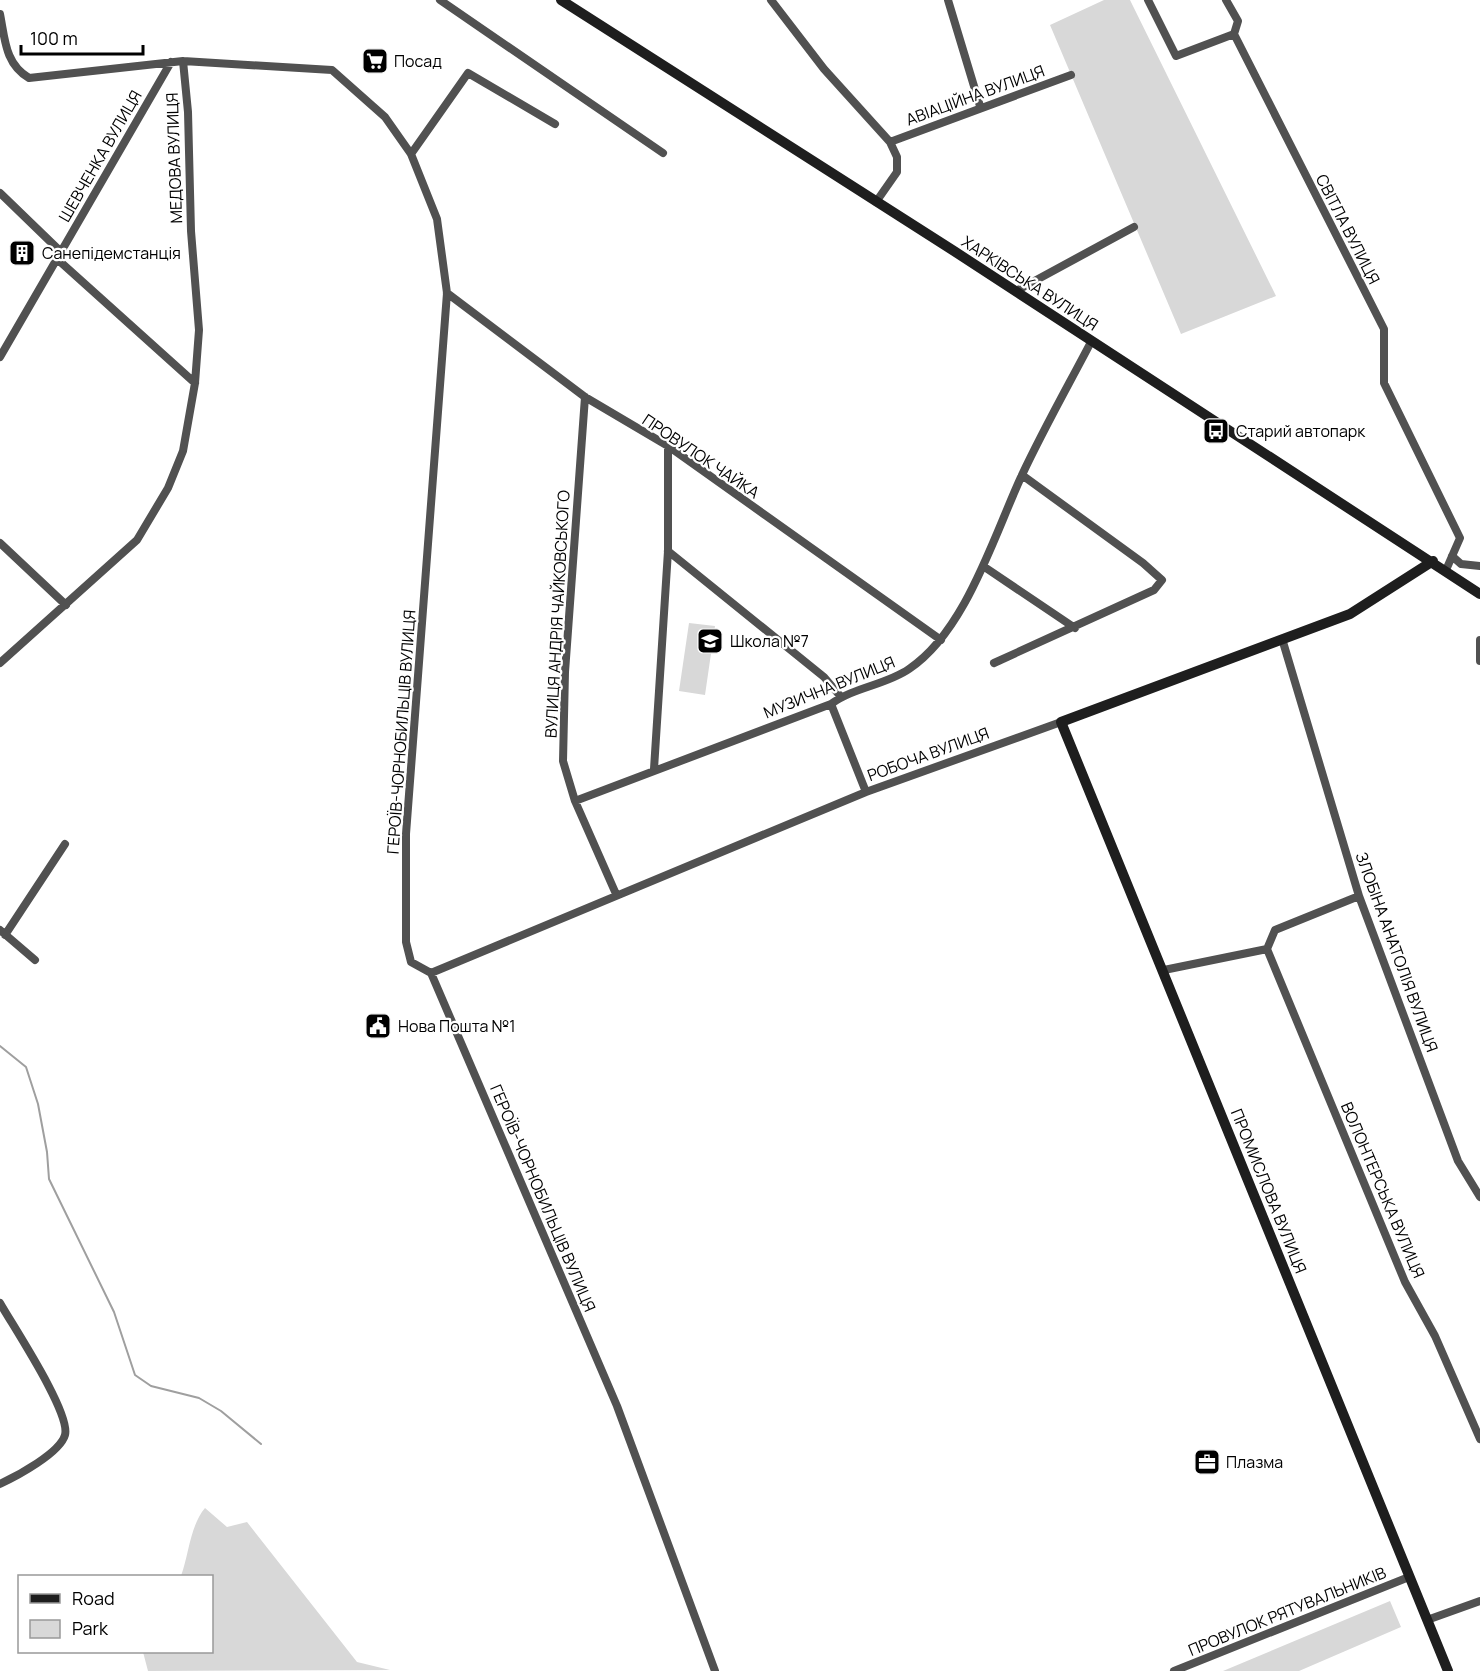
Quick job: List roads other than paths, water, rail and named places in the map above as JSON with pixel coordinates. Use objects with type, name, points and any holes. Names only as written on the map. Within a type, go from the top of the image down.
[{"type":"street","points":[[440,0],[663,153]]},
{"type":"street","name":"ХАРКІВСЬКА ВУЛИЦЯ","points":[[561,0],[1016,291],[1091,342],[1433,561],[1480,594]]},
{"type":"street","points":[[948,0],[980,106]]},
{"type":"street","points":[[1148,0],[1176,56],[1234,34],[1238,21],[1226,0]]},
{"type":"street","points":[[775,1],[824,69],[890,142],[897,157],[897,172],[876,202]]},
{"type":"street","name":"ГЕРОЇВ-ЧОРНОБИЛЬЦІВ ВУЛИЦЯ","points":[[0,15],[9,57],[14,68],[29,78],[183,61],[332,70],[385,117],[411,154],[437,219],[447,293],[406,834],[406,942],[411,962],[431,974],[616,1406],[715,1671]]},
{"type":"street","name":"СВІТЛА ВУЛИЦЯ","points":[[1234,34],[1384,329],[1384,383],[1460,538],[1452,556]]},
{"type":"street","name":"МЕДОВА ВУЛИЦЯ","points":[[0,663],[137,540],[156,511],[183,451],[195,383],[199,330],[190,231],[188,112],[183,61]]},
{"type":"street","name":"ШЕВЧЕНКА ВУЛИЦЯ","points":[[0,357],[171,62]]},
{"type":"street","points":[[411,154],[468,73],[555,124]]},
{"type":"street","name":"АВІАЦІЙНА ВУЛИЦЯ","points":[[890,142],[980,106],[1071,75]]},
{"type":"street","points":[[0,193],[58,255],[195,383]]},
{"type":"street","points":[[1016,291],[1134,228]]},
{"type":"street","name":"ПРОВУЛОК ЧАЙКА","points":[[447,293],[585,397],[668,446],[941,640]]},
{"type":"street","name":"МУЗИЧНА ВУЛИЦЯ","points":[[575,801],[831,704],[841,697],[909,670],[941,640],[983,566],[1022,475],[1091,342]]},
{"type":"street","name":"ВУЛИЦЯ АНДРІЯ ЧАЙКОВСЬКОГО","points":[[585,397],[565,672],[563,761],[575,801],[616,894]]},
{"type":"street","points":[[654,770],[668,551],[668,446]]},
{"type":"street","points":[[994,663],[1154,590],[1162,580],[1143,563],[1022,475]]},
{"type":"street","points":[[0,543],[66,605]]},
{"type":"street","points":[[668,551],[824,676],[841,697]]},
{"type":"street","points":[[1446,570],[1452,556],[1461,564],[1480,566]]},
{"type":"street","name":"РОБОЧА ВУЛИЦЯ","points":[[431,974],[616,894],[866,792],[1283,642],[1350,614],[1433,561]]},
{"type":"street","points":[[983,566],[1075,628]]},
{"type":"street","points":[[1480,640],[1480,661]]},
{"type":"street","name":"ЗЛОБІНА АНАТОЛІЯ ВУЛИЦЯ","points":[[1283,642],[1359,896],[1458,1161],[1477,1193]]},
{"type":"street","points":[[831,704],[866,792]]},
{"type":"street","name":"ПРОМИСЛОВА ВУЛИЦЯ","points":[[1060,722],[1164,970],[1448,1671]]},
{"type":"street","points":[[34,960],[2,933],[65,844]]},
{"type":"street","points":[[1164,970],[1267,949],[1275,930],[1359,896]]},
{"type":"street","name":"ВОЛОНТЕРСЬКА ВУЛИЦЯ","points":[[1267,949],[1405,1282],[1435,1336],[1480,1439]]},
{"type":"street","points":[[1477,1193],[1480,1180]]},
{"type":"street","points":[[0,1303],[52,1393],[66,1428],[62,1443],[42,1460],[0,1484]]},
{"type":"street","name":"ПРОВУЛОК РЯТУВАЛЬНИКІВ","points":[[1174,1671],[1409,1577]]},
{"type":"street","points":[[1427,1620],[1480,1601]]},
{"type":"waterway","points":[[0,1046],[26,1067],[38,1104],[47,1152],[49,1179],[114,1312],[135,1375],[151,1386],[199,1398],[221,1411],[261,1444]]},
{"type":"place","name":"Посад","points":[[375,61]]},
{"type":"place","name":"Санепідемстанція","points":[[22,253]]},
{"type":"place","name":"Старий автопарк","points":[[1216,431]]},
{"type":"place","name":"Школа №7","points":[[710,641]]},
{"type":"place","name":"Нова Пошта №1","points":[[378,1026]]},
{"type":"place","name":"Плазма","points":[[1207,1462]]}]
